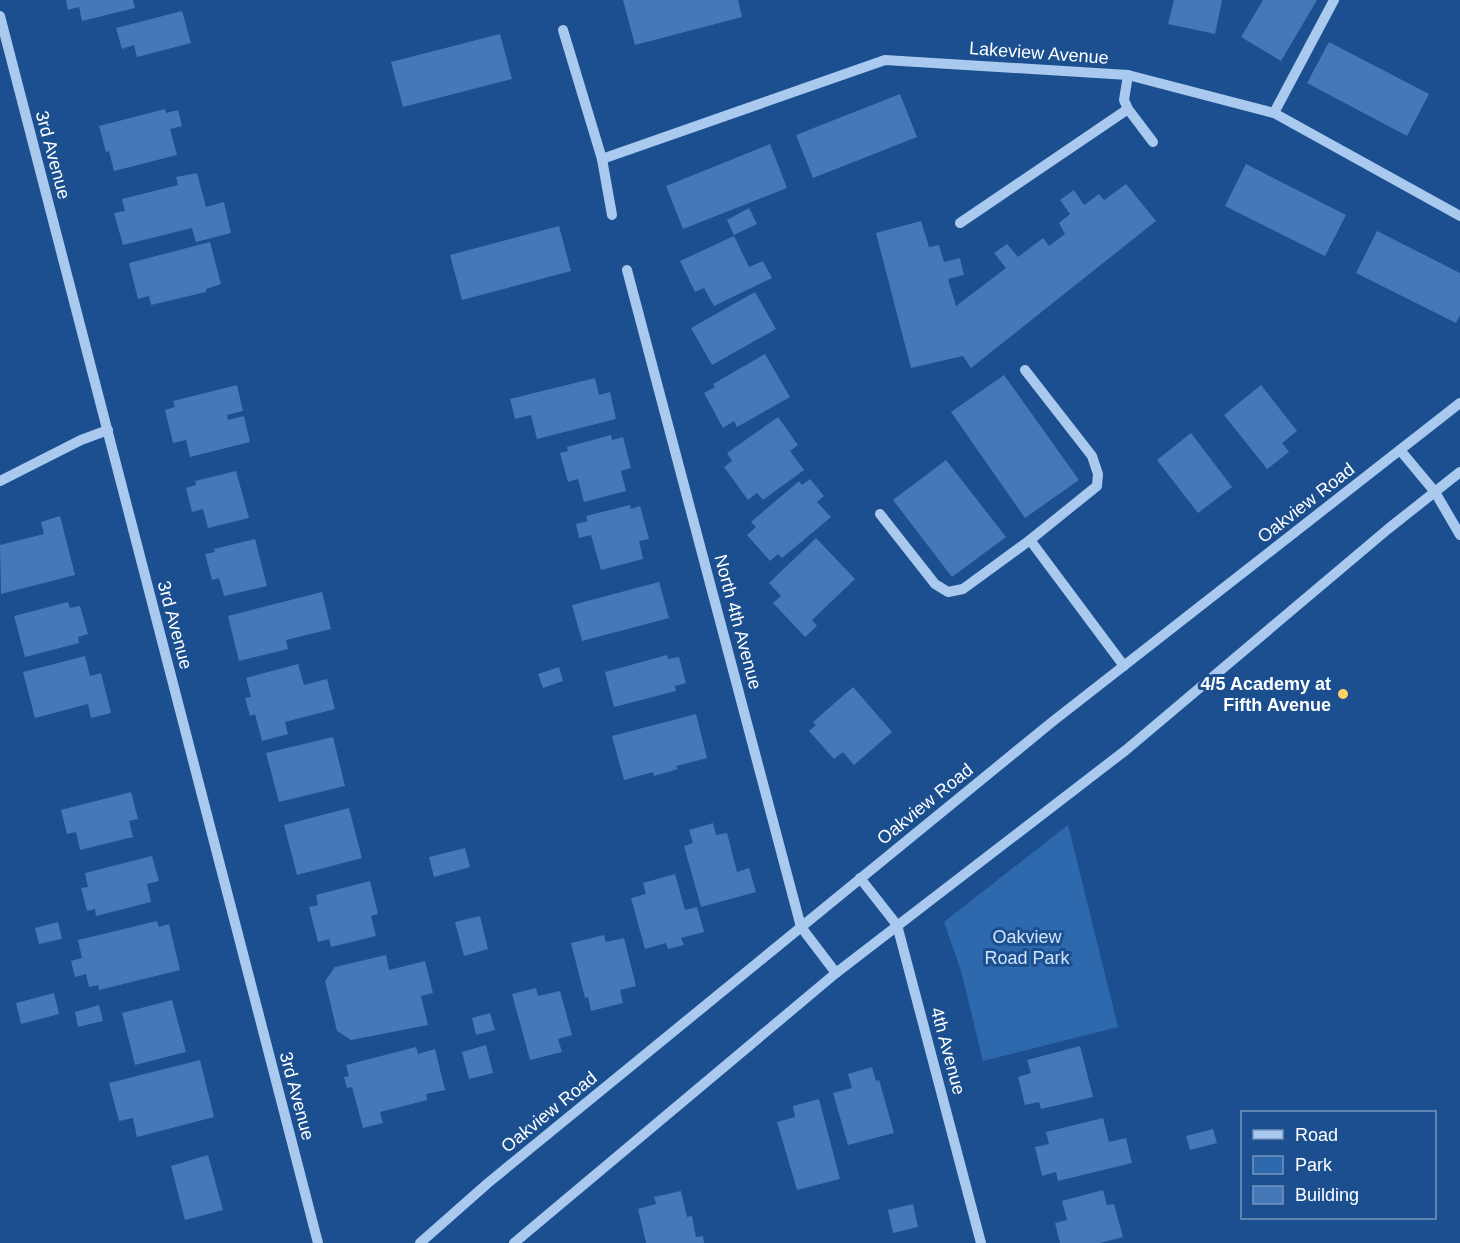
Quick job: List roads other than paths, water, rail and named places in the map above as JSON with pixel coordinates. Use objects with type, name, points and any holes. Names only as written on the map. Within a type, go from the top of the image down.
[{"type":"street","points":[[1274,113],[1334,0]]},
{"type":"street","name":"3rd Avenue","points":[[0,15],[318,1243]]},
{"type":"street","points":[[563,30],[602,159],[612,215]]},
{"type":"street","name":"Lakeview Avenue","points":[[602,159],[885,60],[1128,75],[1274,113],[1460,216]]},
{"type":"street","points":[[1128,75],[1124,100],[1128,109],[1153,142]]},
{"type":"street","points":[[960,223],[1128,109]]},
{"type":"street","name":"North 4th Avenue","points":[[627,270],[801,927],[836,974]]},
{"type":"street","points":[[880,514],[935,584],[948,592],[963,589],[1030,540],[1096,486],[1098,474],[1092,456],[1025,370]]},
{"type":"street","name":"Oakview Road","points":[[420,1243],[860,878],[1124,666],[1460,403]]},
{"type":"street","points":[[0,481],[81,440],[108,430]]},
{"type":"street","points":[[1400,450],[1435,492],[1460,535]]},
{"type":"street","points":[[514,1243],[897,924],[1125,750],[1388,529],[1460,472]]},
{"type":"street","points":[[1030,540],[1124,666]]},
{"type":"street","name":"4th Avenue","points":[[860,878],[897,924],[981,1243]]},
{"type":"place","name":"4/5 Academy at Fifth Avenue","points":[[1343,694]]},
{"type":"park label","name":"Oakview Road Park","points":[[1027,947]]}]
